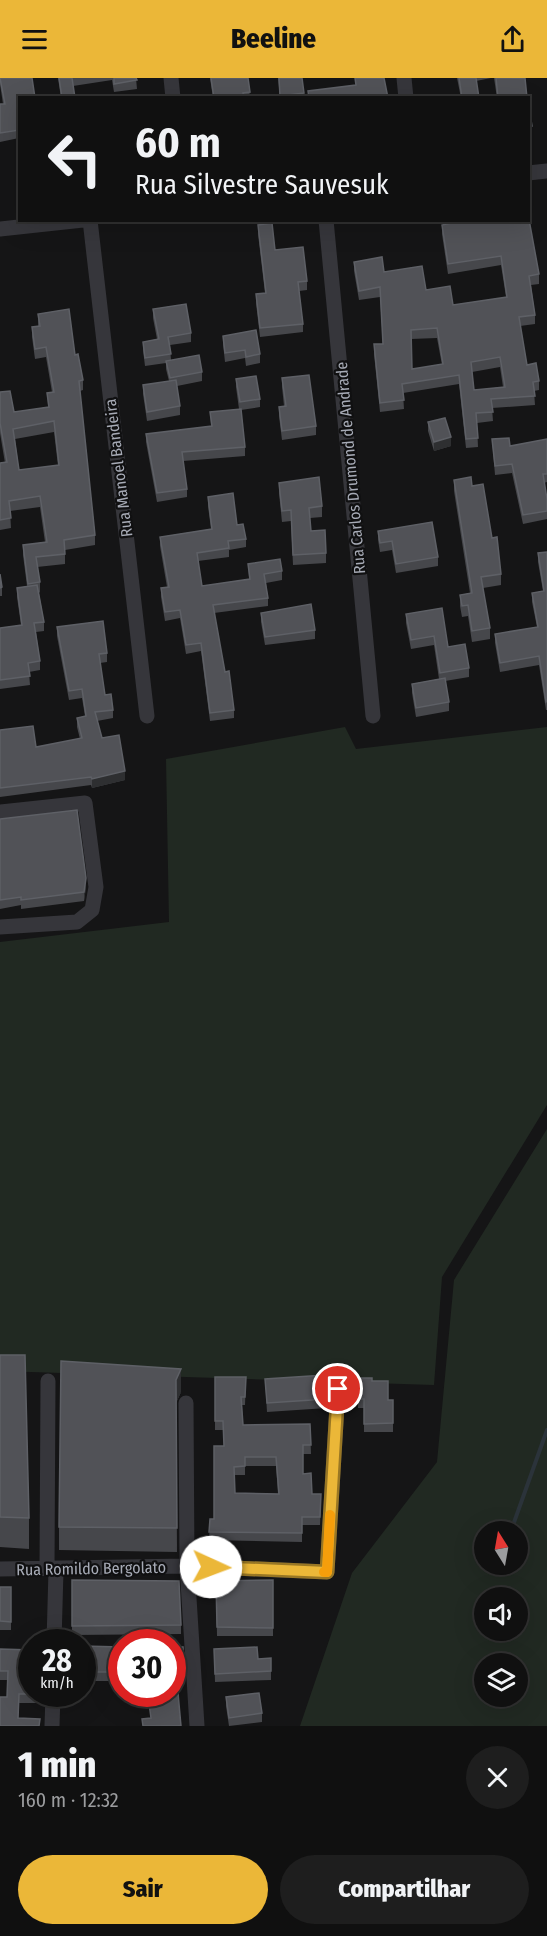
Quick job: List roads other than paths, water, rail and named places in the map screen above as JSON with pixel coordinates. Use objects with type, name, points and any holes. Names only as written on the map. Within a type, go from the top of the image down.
[{"type":"street","points":[[171,78],[173,96]]},
{"type":"street","points":[[404,78],[406,96]]},
{"type":"street","points":[[530,173],[547,171]]},
{"type":"street","points":[[0,229],[65,222]]},
{"type":"street","name":"Rua Manoel Bandeira","points":[[90,222],[147,716]]},
{"type":"street","name":"Rua Carlos Drumond de Andrade","points":[[326,222],[373,716]]},
{"type":"street","points":[[0,812],[85,803],[96,887],[92,910],[77,922],[0,927]]},
{"type":"street","points":[[48,1381],[53,1629]]},
{"type":"street","name":"Rua Romildo Bergolato","points":[[0,1569],[187,1566],[327,1572],[338,1389]]},
{"type":"street","points":[[186,1403],[187,1566],[197,1726]]},
{"type":"street","points":[[52,1726],[53,1707]]},
{"type":"waterway","points":[[514,1521],[547,1430]]}]
